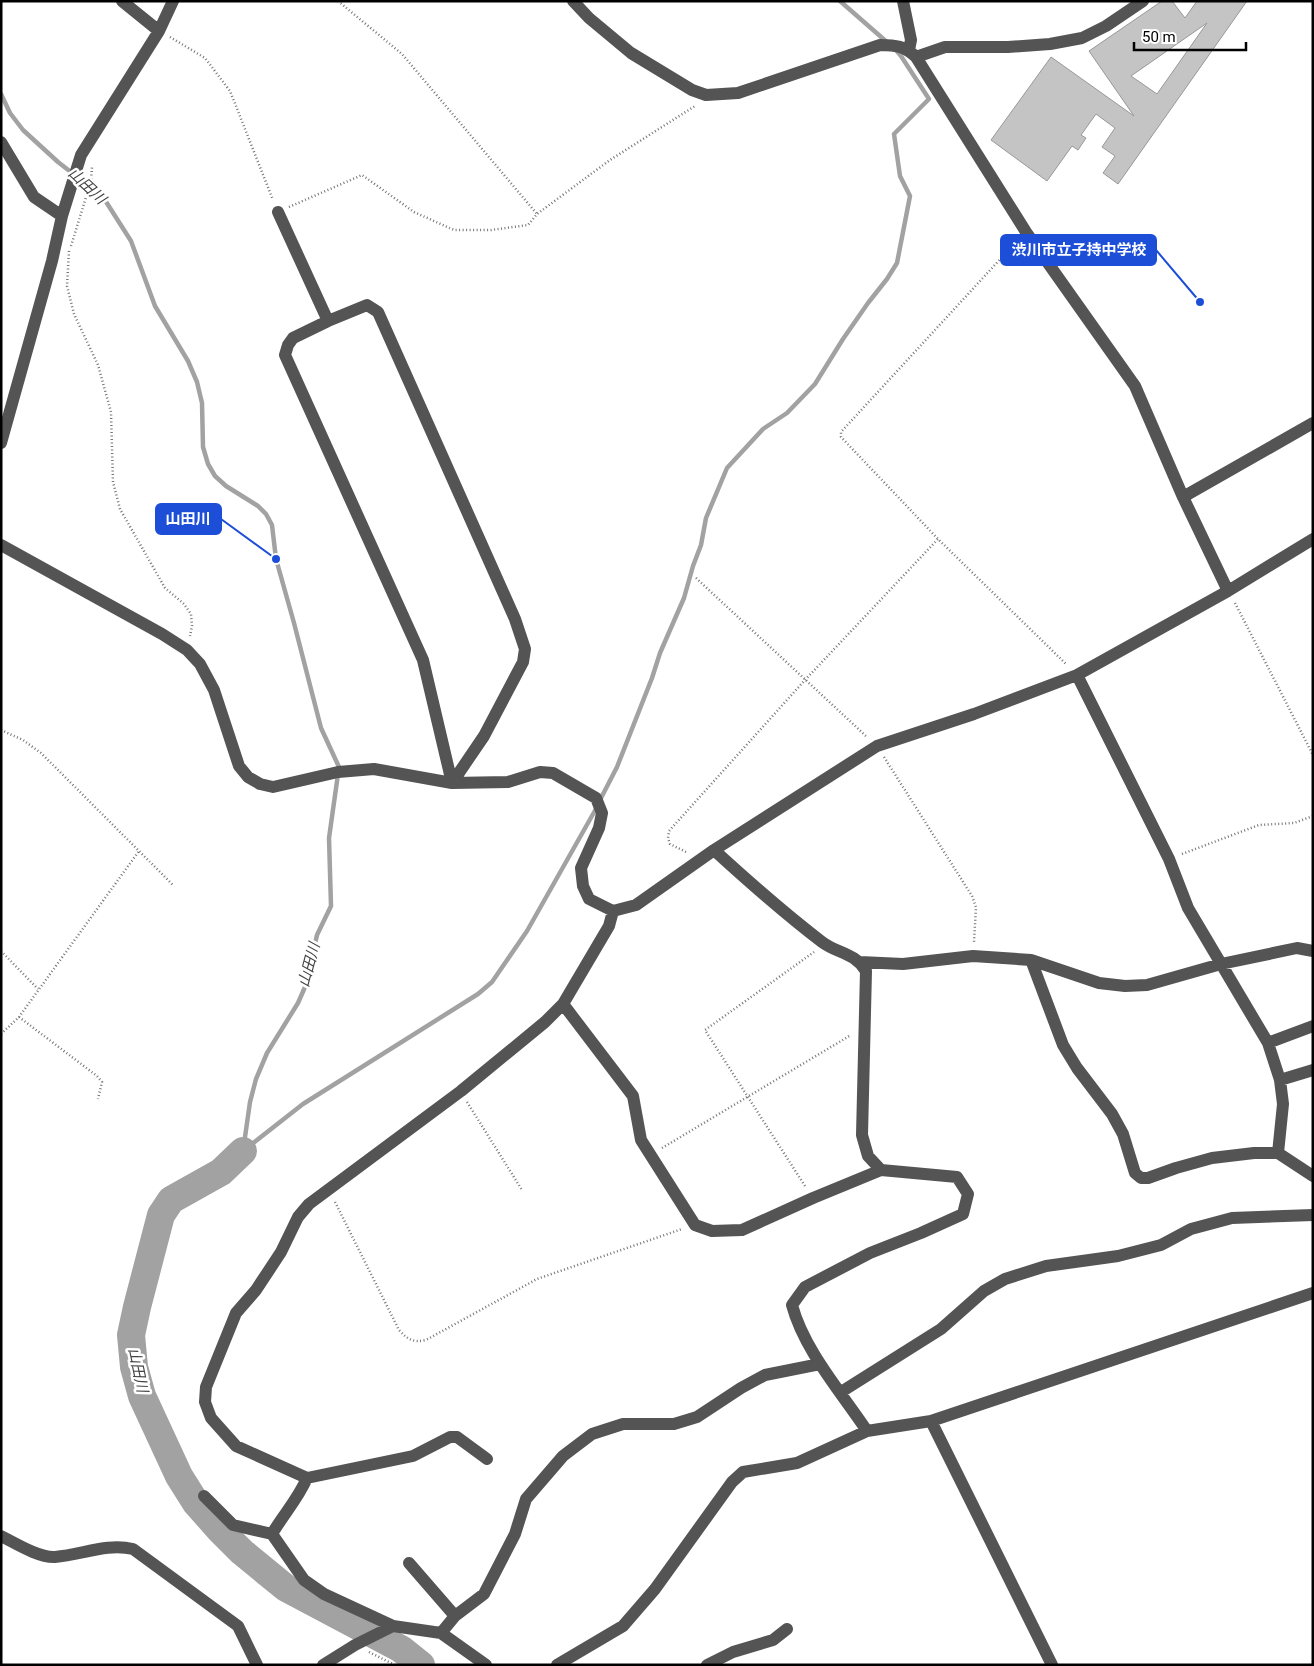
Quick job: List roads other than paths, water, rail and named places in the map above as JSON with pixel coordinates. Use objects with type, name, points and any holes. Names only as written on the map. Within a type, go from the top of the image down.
[{"type":"street","points":[[122,1],[159,31]]},
{"type":"street","points":[[1,442],[5,420],[81,155],[159,31],[173,1]]},
{"type":"street","points":[[573,1],[588,18],[631,53],[692,90],[706,95],[738,93],[880,45],[896,44],[913,54],[945,47],[1008,47],[1050,44],[1082,38],[1106,26],[1143,1]]},
{"type":"street","points":[[903,1],[913,54],[1026,232],[1135,386],[1183,497],[1228,591]]},
{"type":"street","points":[[1,142],[5,158],[34,197],[62,216]]},
{"type":"street","points":[[278,212],[328,321]]},
{"type":"street","points":[[367,305],[378,312],[522,637],[525,649],[523,662],[484,736],[452,783],[423,660],[285,356],[288,345],[294,338],[367,305]]},
{"type":"street","points":[[1183,497],[1313,423]]},
{"type":"street","points":[[1,545],[162,634],[187,650],[200,664],[214,690],[239,766],[248,777],[260,784],[273,787],[343,772],[374,769],[452,783],[508,782],[540,772],[553,773],[596,798],[602,813],[599,828],[581,868],[583,886],[590,899],[613,911],[636,905],[714,850],[877,746],[974,714],[1077,675],[1228,591],[1313,539]]},
{"type":"street","points":[[1077,675],[1169,859],[1188,908],[1268,1043],[1280,1080],[1283,1104],[1278,1153]]},
{"type":"street","points":[[714,850],[769,900],[825,944],[846,953],[860,962],[866,971],[862,1135],[868,1156],[881,1170]]},
{"type":"street","points":[[487,1459],[457,1437],[450,1437],[413,1456],[307,1478],[236,1446],[211,1418],[205,1402],[206,1387],[236,1313],[256,1290],[281,1252],[298,1217],[310,1204],[461,1091],[545,1022],[563,1004],[610,926],[613,911]]},
{"type":"street","points":[[860,962],[903,964],[973,956],[1032,960],[1099,983],[1125,986],[1147,985],[1220,964],[1297,948],[1313,951]]},
{"type":"street","points":[[1032,960],[1063,1045],[1112,1114],[1123,1134],[1135,1173],[1141,1178],[1148,1178],[1212,1158],[1278,1153],[1313,1176]]},
{"type":"street","points":[[563,1004],[633,1096],[641,1140],[695,1225],[712,1231],[742,1230],[881,1170],[957,1177],[968,1194],[963,1214],[870,1253],[805,1287],[792,1305],[796,1320],[820,1364],[867,1431]]},
{"type":"street","points":[[1268,1043],[1313,1026]]},
{"type":"street","points":[[1280,1080],[1313,1070]]},
{"type":"street","points":[[841,1392],[941,1329],[984,1291],[1005,1279],[1046,1266],[1118,1256],[1161,1245],[1191,1229],[1232,1218],[1313,1215]]},
{"type":"street","points":[[557,1665],[623,1626],[655,1588],[732,1482],[744,1472],[797,1463],[867,1431],[931,1421],[1313,1293]]},
{"type":"street","points":[[441,1633],[455,1616],[484,1594],[515,1534],[526,1499],[563,1456],[592,1434],[623,1424],[674,1424],[697,1417],[741,1388],[765,1375],[820,1364]]},
{"type":"street","points":[[931,1421],[1052,1665]]},
{"type":"street","points":[[272,1534],[286,1511],[300,1495],[307,1478]]},
{"type":"street","points":[[204,1496],[233,1525],[272,1534],[304,1580],[324,1594],[392,1626],[441,1633],[486,1665]]},
{"type":"street","points":[[1,1536],[29,1550],[54,1557],[121,1546],[132,1549],[238,1626],[257,1665]]},
{"type":"street","points":[[409,1563],[455,1616]]},
{"type":"street","points":[[323,1665],[355,1645],[392,1626]]},
{"type":"street","points":[[707,1665],[733,1652],[772,1640],[787,1629]]},
{"type":"waterway","points":[[840,1],[888,43]]},
{"type":"waterway","points":[[600,800],[617,767],[660,653],[684,598],[701,545],[706,518],[727,468],[763,429],[787,413],[815,384],[843,339],[897,263],[910,196],[900,176],[894,134],[929,99],[896,50]]},
{"type":"waterway","name":"山田川","points":[[1,94],[10,113],[23,130],[58,162],[103,197],[131,241],[155,306],[188,361],[197,382],[202,403],[203,447],[208,464],[215,476],[226,486],[258,506],[266,514],[272,525],[276,559],[321,728],[339,767],[329,838],[331,906],[317,935],[305,987],[298,1003],[267,1053],[256,1079],[250,1102],[243,1151]]},
{"type":"waterway","points":[[243,1151],[303,1104],[478,994],[492,982],[527,931],[597,807]]},
{"type":"waterway","name":"山田川","points":[[243,1151],[221,1172],[171,1200],[161,1215],[131,1335],[134,1367],[142,1396],[179,1476],[196,1503],[242,1552],[286,1588],[401,1649],[421,1665]]},
{"type":"place","name":"渋川市立子持中学校","points":[[1200,302]]},
{"type":"place","name":"山田川","points":[[276,559]]}]
